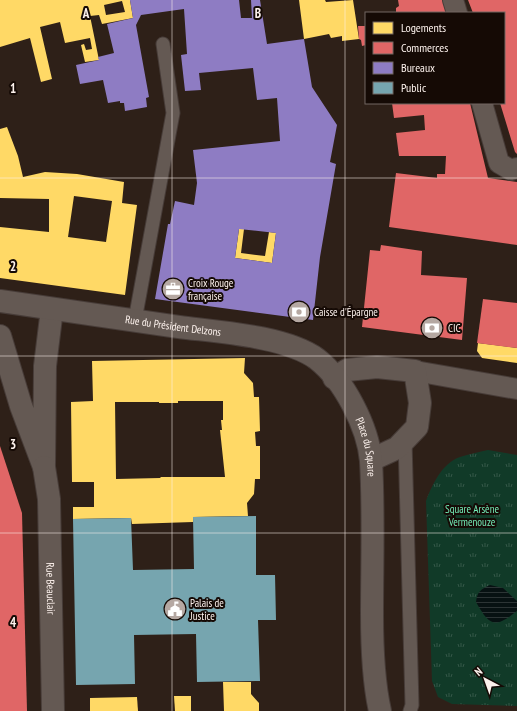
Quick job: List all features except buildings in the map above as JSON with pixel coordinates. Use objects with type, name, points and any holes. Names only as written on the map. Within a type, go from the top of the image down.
[{"type":"street","points":[[453,0],[457,12]]},
{"type":"street","points":[[482,104],[499,163],[511,170],[517,168]]},
{"type":"street","name":"Rue du Président Delzons","points":[[0,301],[250,336],[294,347],[317,359],[334,378]]},
{"type":"street","name":"Rue Beauclair","points":[[52,309],[44,366],[44,467],[49,499],[54,711]]},
{"type":"street","name":"Rue Beauclair","points":[[1,342],[21,406],[44,467]]},
{"type":"street","points":[[334,378],[347,370],[377,367],[415,371],[517,389]]},
{"type":"street","points":[[371,460],[397,448],[417,427],[420,403],[415,371]]},
{"type":"street","name":"Place du Square","points":[[334,378],[349,398],[363,426],[371,460],[372,649],[380,711]]},
{"type":"lane","points":[[135,320],[173,113],[164,44]]},
{"type":"lane","points":[[405,440],[412,705],[410,711]]},
{"type":"green space","name":"Square Arsène Vermenouze","points":[[488,450],[517,455],[517,706],[452,704],[438,697],[432,681],[426,501],[438,475],[448,464],[460,457]]},
{"type":"shaded area","points":[[490,585],[503,588],[517,601],[517,611],[498,622],[489,620],[476,602],[480,591]]},
{"type":"place","name":"Croix Rouge française","points":[[173,289]]},
{"type":"place","name":"Caisse d'Épargne","points":[[299,312]]},
{"type":"place","name":"CIC","points":[[432,328]]},
{"type":"place","name":"Palais de Justice","points":[[175,609]]}]
